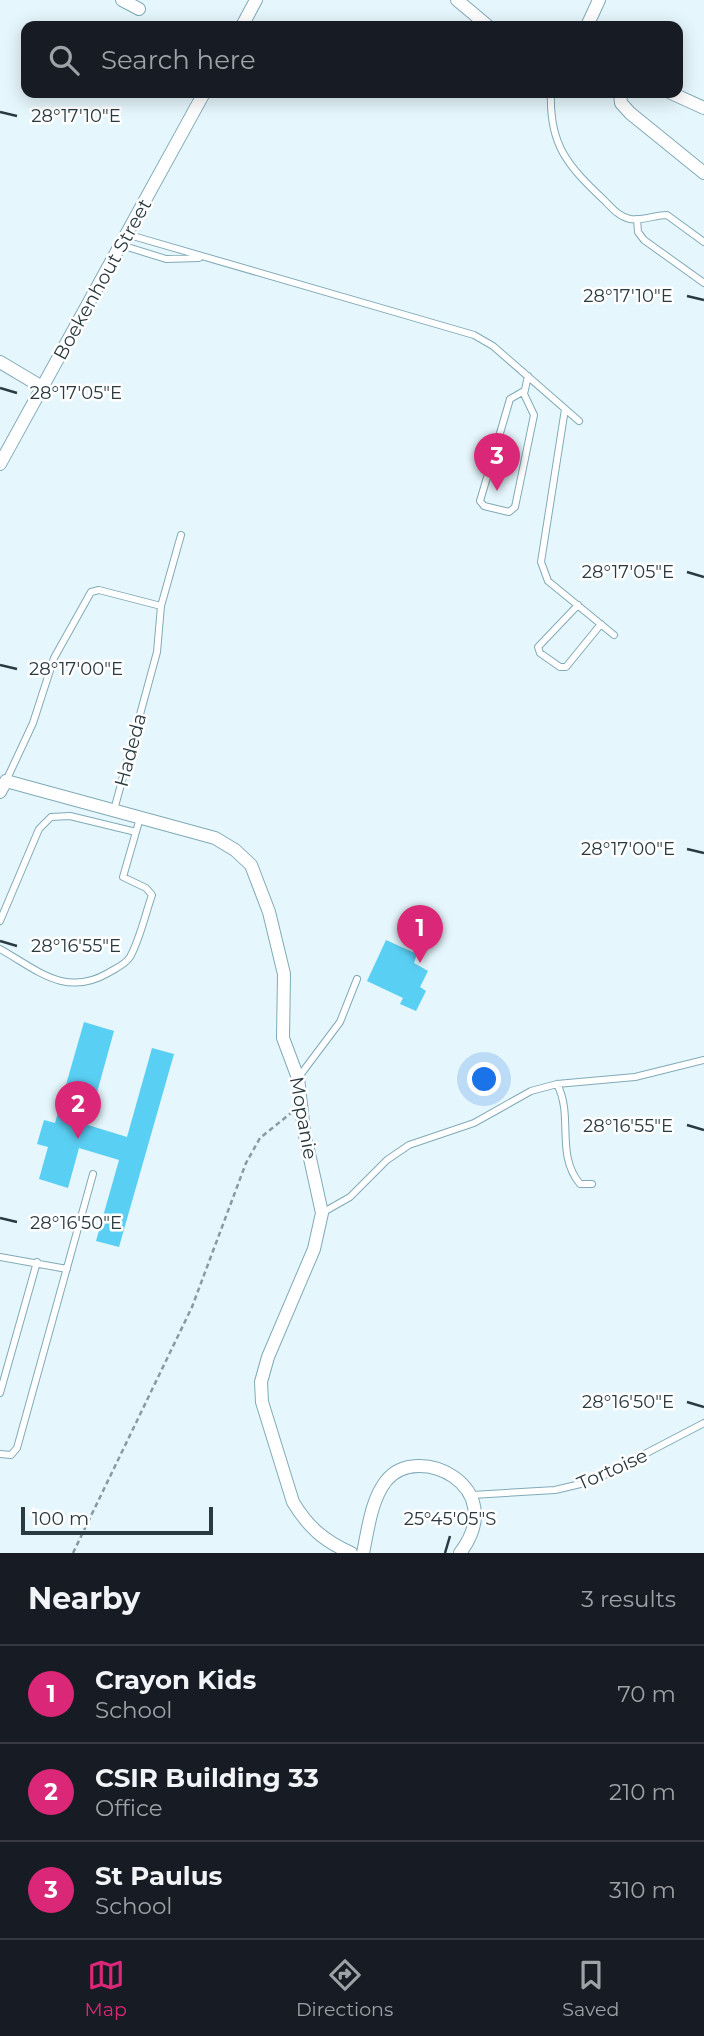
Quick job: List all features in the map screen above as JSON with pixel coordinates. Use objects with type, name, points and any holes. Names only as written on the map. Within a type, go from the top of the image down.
[{"type":"street","points":[[122,0],[139,9]]},
{"type":"street","points":[[245,21],[256,0]]},
{"type":"street","points":[[457,0],[482,21]]},
{"type":"street","points":[[589,21],[599,0]]},
{"type":"street","name":"Boekenhout Street","points":[[0,464],[201,98]]},
{"type":"street","points":[[620,98],[621,103],[630,113],[704,173]]},
{"type":"street","points":[[682,98],[704,108]]},
{"type":"street","points":[[0,362],[42,387]]},
{"type":"street","name":"Mopanie","points":[[3,786],[114,810],[220,840],[240,853],[251,865],[262,888],[283,964],[283,1038],[298,1077],[304,1131],[322,1213],[314,1249],[268,1357],[261,1391],[272,1439],[300,1513],[321,1537],[351,1553]]},
{"type":"street","points":[[363,1553],[379,1492],[396,1472],[412,1466],[440,1471],[455,1478],[472,1495],[477,1519],[471,1536],[460,1553]]},
{"type":"lane","points":[[551,98],[556,144],[567,163],[620,215],[637,219],[664,215],[673,217],[704,242]]},
{"type":"lane","points":[[637,219],[638,232],[644,240],[704,283]]},
{"type":"lane","points":[[124,239],[474,335],[493,346],[579,421]]},
{"type":"lane","points":[[124,239],[166,259],[201,258]]},
{"type":"lane","points":[[524,391],[510,399],[480,501],[484,506],[509,512],[515,507],[534,415],[524,391],[528,376]]},
{"type":"lane","points":[[565,409],[541,562],[548,581],[614,635]]},
{"type":"lane","name":"Hadeda","points":[[114,810],[157,652],[161,606],[181,535]]},
{"type":"lane","points":[[3,786],[33,723],[54,658],[91,593],[99,590],[161,606]]},
{"type":"lane","points":[[578,606],[538,647],[540,653],[560,667],[566,667],[601,624]]},
{"type":"lane","points":[[0,921],[39,829],[51,817],[70,816],[136,832]]},
{"type":"lane","points":[[0,949],[30,970],[60,981],[89,982],[123,964],[131,955],[152,895],[146,888],[123,877],[140,818]]},
{"type":"lane","points":[[298,1077],[341,1023],[357,979]]},
{"type":"lane","points":[[322,1213],[350,1197],[387,1160],[409,1146],[463,1128],[531,1091],[557,1084],[626,1078],[704,1060]]},
{"type":"lane","points":[[557,1084],[565,1101],[564,1139],[569,1164],[578,1183],[592,1184]]},
{"type":"lane","points":[[0,1454],[11,1455],[17,1448],[93,1174]]},
{"type":"lane","points":[[0,1258],[67,1269]]},
{"type":"lane","points":[[0,1393],[37,1262]]},
{"type":"lane","name":"Tortoise","points":[[472,1495],[555,1490],[593,1481],[704,1423]]},
{"type":"path","points":[[73,1553],[192,1307],[246,1163],[260,1139],[293,1111]]},
{"type":"building","points":[[386,940],[417,954],[414,963],[428,971],[420,987],[426,991],[416,1011],[400,1004],[403,998],[367,981]]},
{"type":"building","points":[[84,1022],[114,1031],[88,1125],[127,1137],[152,1048],[174,1054],[119,1247],[96,1241],[119,1160],[79,1148],[68,1188],[39,1179],[48,1147],[37,1144],[44,1120],[55,1123]]},
{"type":"place","name":"St Paulus","points":[[497,491]]},
{"type":"place","name":"Crayon Kids","points":[[420,963]]},
{"type":"place","name":"CSIR Building 33","points":[[78,1139]]}]
